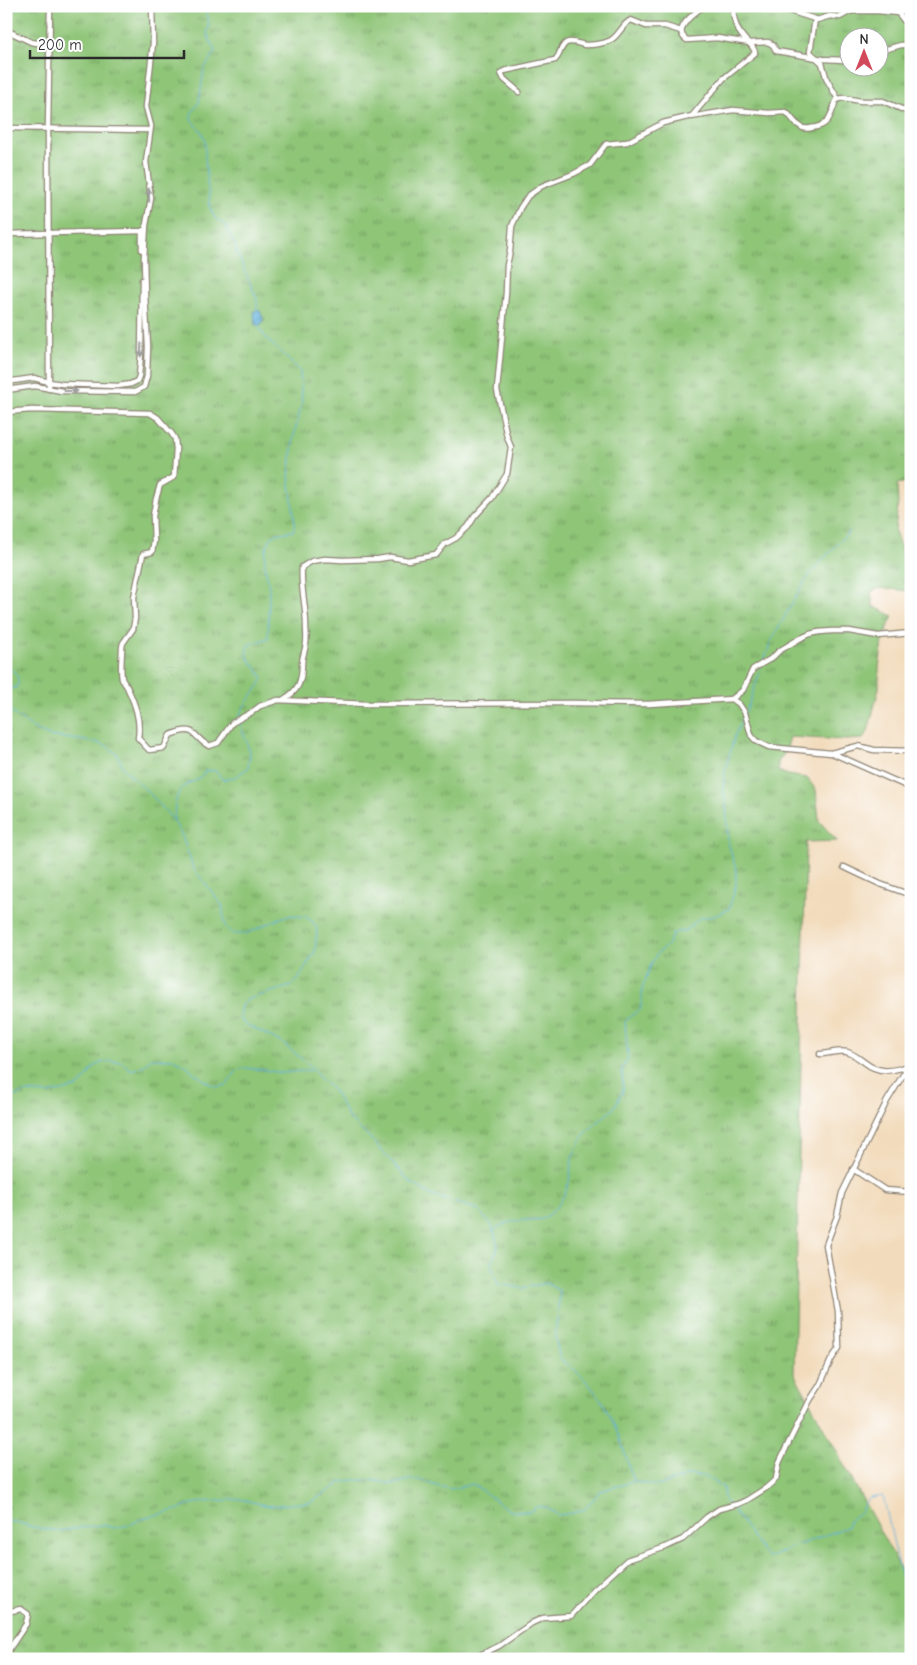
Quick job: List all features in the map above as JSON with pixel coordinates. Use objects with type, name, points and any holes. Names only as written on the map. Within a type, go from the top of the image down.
[{"type":"street","points":[[49,389],[48,129],[50,6]]},
{"type":"street","points":[[6,390],[35,386],[62,391],[135,392],[144,387],[148,376],[148,346],[144,258],[150,198],[146,162],[151,126],[146,107],[153,43],[152,6]]},
{"type":"street","points":[[704,6],[688,19],[681,31],[682,36],[687,40],[717,38],[750,44],[768,42],[773,45],[776,51],[840,60]]},
{"type":"street","points":[[685,118],[695,113],[723,79],[754,55],[755,51],[742,37],[733,19],[733,6]]},
{"type":"street","points":[[774,6],[820,20],[830,16],[840,17],[851,11],[898,13],[911,8]]},
{"type":"street","points":[[898,13],[911,29]]},
{"type":"street","points":[[815,19],[810,50],[812,55],[822,63],[827,80],[838,99]]},
{"type":"street","points":[[519,92],[501,73],[555,60],[568,42],[590,45],[604,43],[614,38],[632,20],[646,26],[665,26],[681,31]]},
{"type":"street","points":[[6,32],[32,42],[49,45]]},
{"type":"street","points":[[890,48],[911,45]]},
{"type":"street","points":[[838,99],[844,98],[867,102],[882,101],[911,112]]},
{"type":"street","points":[[283,700],[290,696],[300,683],[303,673],[302,663],[306,644],[306,625],[300,577],[302,567],[312,561],[325,559],[378,559],[390,557],[408,560],[436,555],[445,544],[456,538],[468,527],[475,516],[492,498],[507,474],[511,447],[497,390],[512,226],[523,202],[542,186],[590,165],[606,144],[626,142],[663,123],[733,110],[769,113],[786,112],[802,128],[810,128],[822,126],[827,122],[838,99]]},
{"type":"street","points":[[6,128],[147,130]]},
{"type":"street","points":[[6,234],[142,231],[148,226],[146,225]]},
{"type":"street","points":[[6,382],[34,378],[49,382],[118,386],[131,384],[137,380],[141,354],[142,231]]},
{"type":"street","points":[[6,412],[32,410],[150,413],[155,414],[175,439],[175,474],[171,479],[160,485],[158,489],[153,516],[154,547],[152,552],[143,554],[134,597],[135,618],[133,629],[122,647],[122,680],[137,708],[139,720],[138,738],[149,750],[160,750],[166,746],[170,735],[189,731],[193,732],[209,746],[218,743],[232,723],[267,702],[283,700],[367,704],[648,704],[732,699],[740,704],[745,713],[751,735],[756,741],[770,747],[831,753],[911,788]]},
{"type":"street","points":[[732,699],[743,690],[753,669],[810,634],[832,631],[849,631],[878,636],[911,633]]},
{"type":"street","points":[[831,753],[858,746],[874,750],[911,751]]},
{"type":"street","points":[[844,866],[880,884],[911,895]]},
{"type":"street","points":[[820,1054],[838,1051],[848,1052],[879,1071],[910,1065]]},
{"type":"street","points":[[478,1659],[482,1654],[499,1646],[532,1623],[543,1618],[571,1616],[608,1575],[627,1560],[666,1547],[683,1539],[707,1517],[719,1509],[747,1500],[776,1479],[779,1463],[810,1400],[820,1386],[831,1360],[839,1348],[838,1310],[826,1246],[842,1193],[852,1169],[887,1101],[910,1065]]},
{"type":"street","points":[[852,1169],[885,1190],[911,1192]]},
{"type":"street","points":[[6,1610],[21,1609],[28,1614],[26,1624],[6,1654]]},
{"type":"green space","points":[[6,6],[911,6],[911,481],[897,484],[898,503],[895,531],[904,558],[911,565],[911,591],[879,588],[871,592],[873,606],[893,616],[884,636],[879,667],[879,688],[868,731],[863,739],[790,737],[786,751],[778,762],[778,771],[788,775],[807,778],[816,790],[819,821],[837,841],[806,842],[794,1373],[911,1588],[911,1659],[6,1659]]},
{"type":"water","points":[[254,311],[260,311],[263,318],[262,324],[255,325]]},
{"type":"waterway","points":[[205,6],[209,24],[207,33],[215,52],[204,69],[199,102],[191,114],[191,119],[201,131],[205,140],[210,208],[215,218],[226,226],[236,246],[236,251],[257,299],[257,311]]},
{"type":"waterway","points":[[239,718],[243,708],[263,678],[247,656],[248,645],[268,638],[269,587],[265,567],[265,552],[270,539],[275,534],[293,531],[295,523],[289,477],[293,440],[302,402],[300,371],[265,337],[258,325]]},
{"type":"waterway","points":[[764,660],[772,639],[803,584],[813,570],[850,531]]},
{"type":"waterway","points":[[6,665],[18,678],[18,685],[15,688],[6,687]]},
{"type":"waterway","points":[[746,712],[762,666]]},
{"type":"waterway","points":[[6,699],[11,712],[31,727],[49,736],[95,742],[107,746],[117,754],[124,769],[154,798],[174,821],[183,838],[193,868],[222,905],[225,926],[228,930],[234,934],[245,934],[283,917],[292,915],[306,917],[313,922],[317,928],[315,951],[298,980],[291,986],[248,999],[241,1005],[239,1018],[245,1024],[281,1042],[314,1069],[320,1078],[334,1091],[349,1119],[369,1137],[411,1183],[433,1196],[477,1209],[492,1226],[498,1246],[491,1265],[498,1284],[522,1288],[546,1283],[560,1291],[555,1337],[560,1359],[576,1371],[600,1398],[616,1429],[633,1481],[658,1486],[689,1475],[704,1476],[723,1487],[724,1500],[729,1505]]},
{"type":"waterway","points":[[493,1231],[513,1221],[543,1219],[555,1209],[563,1197],[569,1182],[572,1158],[585,1133],[614,1108],[623,1091],[622,1069],[628,1058],[625,1022],[630,1016],[640,1010],[642,989],[657,954],[668,944],[673,933],[685,931],[700,918],[714,916],[729,909],[736,884],[736,869],[728,842],[726,804],[723,788],[725,770],[735,735],[744,715]]},
{"type":"waterway","points":[[174,820],[176,800],[180,791],[183,787],[200,778],[206,770],[216,771],[223,780],[235,777],[248,768],[250,752],[239,721]]},
{"type":"waterway","points":[[6,1100],[26,1092],[49,1094],[78,1087],[92,1069],[100,1063],[110,1061],[122,1062],[131,1070],[143,1066],[151,1058],[174,1059],[187,1066],[215,1087],[227,1085],[237,1070],[245,1068],[282,1073],[312,1070]]},
{"type":"waterway","points":[[6,1521],[58,1531],[102,1525],[115,1528],[203,1502],[240,1499],[269,1506],[311,1502],[342,1482],[353,1480],[371,1480],[393,1484],[409,1480],[421,1480],[451,1489],[473,1484],[510,1511],[529,1512],[538,1506],[547,1508],[558,1515],[585,1509],[600,1491],[632,1482]]},
{"type":"waterway","points":[[732,1508],[769,1558],[847,1527],[849,1521],[861,1511],[865,1502],[870,1498],[882,1496],[902,1580],[911,1587]]}]
